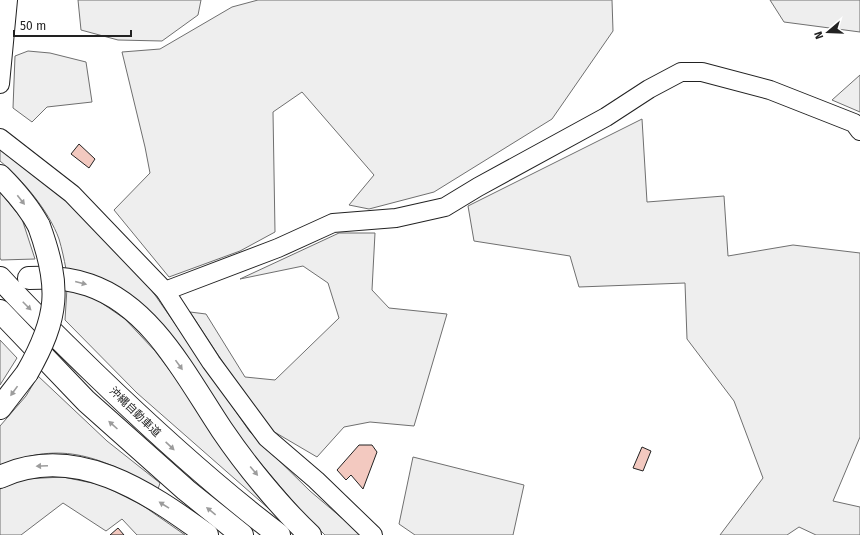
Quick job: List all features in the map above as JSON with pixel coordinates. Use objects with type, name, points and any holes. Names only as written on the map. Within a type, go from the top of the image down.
[{"type":"highway","points":[[0,176],[32,214],[38,226],[53,273],[54,304],[52,318],[42,348],[27,373],[0,408]]},
{"type":"highway","name":"沖縄自動車道","points":[[0,278],[71,351],[173,448],[214,484],[279,535]]},
{"type":"highway","points":[[29,278],[58,278],[88,284],[116,298],[146,323],[167,348],[238,452],[310,535]]},
{"type":"highway","points":[[0,311],[86,400],[186,490],[242,535]]},
{"type":"highway","points":[[0,476],[29,467],[42,465],[78,467],[94,470],[129,484],[178,514],[207,535]]},
{"type":"street","points":[[0,84],[8,0]]},
{"type":"street","points":[[165,291],[278,248],[333,223],[396,218],[445,207],[478,187],[606,117],[681,72],[702,72],[770,90],[854,123],[860,131]]},
{"type":"street","points":[[0,138],[72,194],[165,291],[211,362],[267,438],[316,480],[373,535]]},
{"type":"shaded area","points":[[78,0],[201,0],[198,15],[162,41],[118,40],[81,30]]},
{"type":"shaded area","points":[[258,0],[612,0],[613,31],[552,119],[434,192],[369,209],[349,205],[374,175],[302,92],[273,112],[275,232],[240,251],[169,277],[114,210],[150,173],[122,52],[160,49],[232,7]]},
{"type":"shaded area","points":[[770,0],[860,0],[860,32],[784,22]]},
{"type":"shaded area","points":[[28,51],[50,53],[86,62],[92,102],[47,107],[32,122],[13,108],[15,56]]},
{"type":"shaded area","points":[[860,75],[860,112],[832,100]]},
{"type":"shaded area","points":[[642,119],[647,202],[724,196],[728,256],[793,245],[860,253],[860,437],[833,501],[860,507],[860,535],[816,535],[799,527],[787,535],[720,535],[763,478],[734,401],[687,339],[685,283],[579,287],[570,256],[474,241],[468,206]]},
{"type":"shaded area","points":[[0,148],[55,190],[130,262],[155,295],[250,432],[310,491],[362,535],[325,535],[302,512],[240,439],[129,295],[94,275],[66,269],[59,239],[49,218],[26,186],[0,161]]},
{"type":"shaded area","points":[[0,192],[22,219],[35,259],[1,260]]},
{"type":"shaded area","points":[[339,233],[375,233],[372,290],[389,308],[447,314],[414,426],[370,422],[344,427],[317,457],[271,430],[239,387],[190,312],[206,314],[245,377],[275,380],[339,318],[328,283],[303,266],[240,279]]},
{"type":"shaded area","points":[[67,288],[93,297],[125,319],[155,351],[284,522],[137,393],[65,320]]},
{"type":"shaded area","points":[[0,340],[17,358],[0,385]]},
{"type":"shaded area","points":[[38,376],[107,441],[160,483],[158,489],[138,478],[100,461],[63,453],[43,454],[23,458],[0,466],[0,426],[26,396]]},
{"type":"shaded area","points":[[413,457],[524,485],[513,535],[415,535],[399,524]]},
{"type":"shaded area","points":[[63,477],[102,485],[142,505],[185,535],[137,535],[122,519],[106,531],[63,503],[21,535],[0,535],[0,489],[23,479]]},
{"type":"building","points":[[79,144],[95,159],[89,168],[71,154]]},
{"type":"building","points":[[359,445],[372,445],[377,452],[363,489],[351,475],[346,480],[337,470]]},
{"type":"building","points":[[642,447],[651,451],[643,471],[633,468]]},
{"type":"building","points":[[118,528],[124,535],[110,535]]}]
